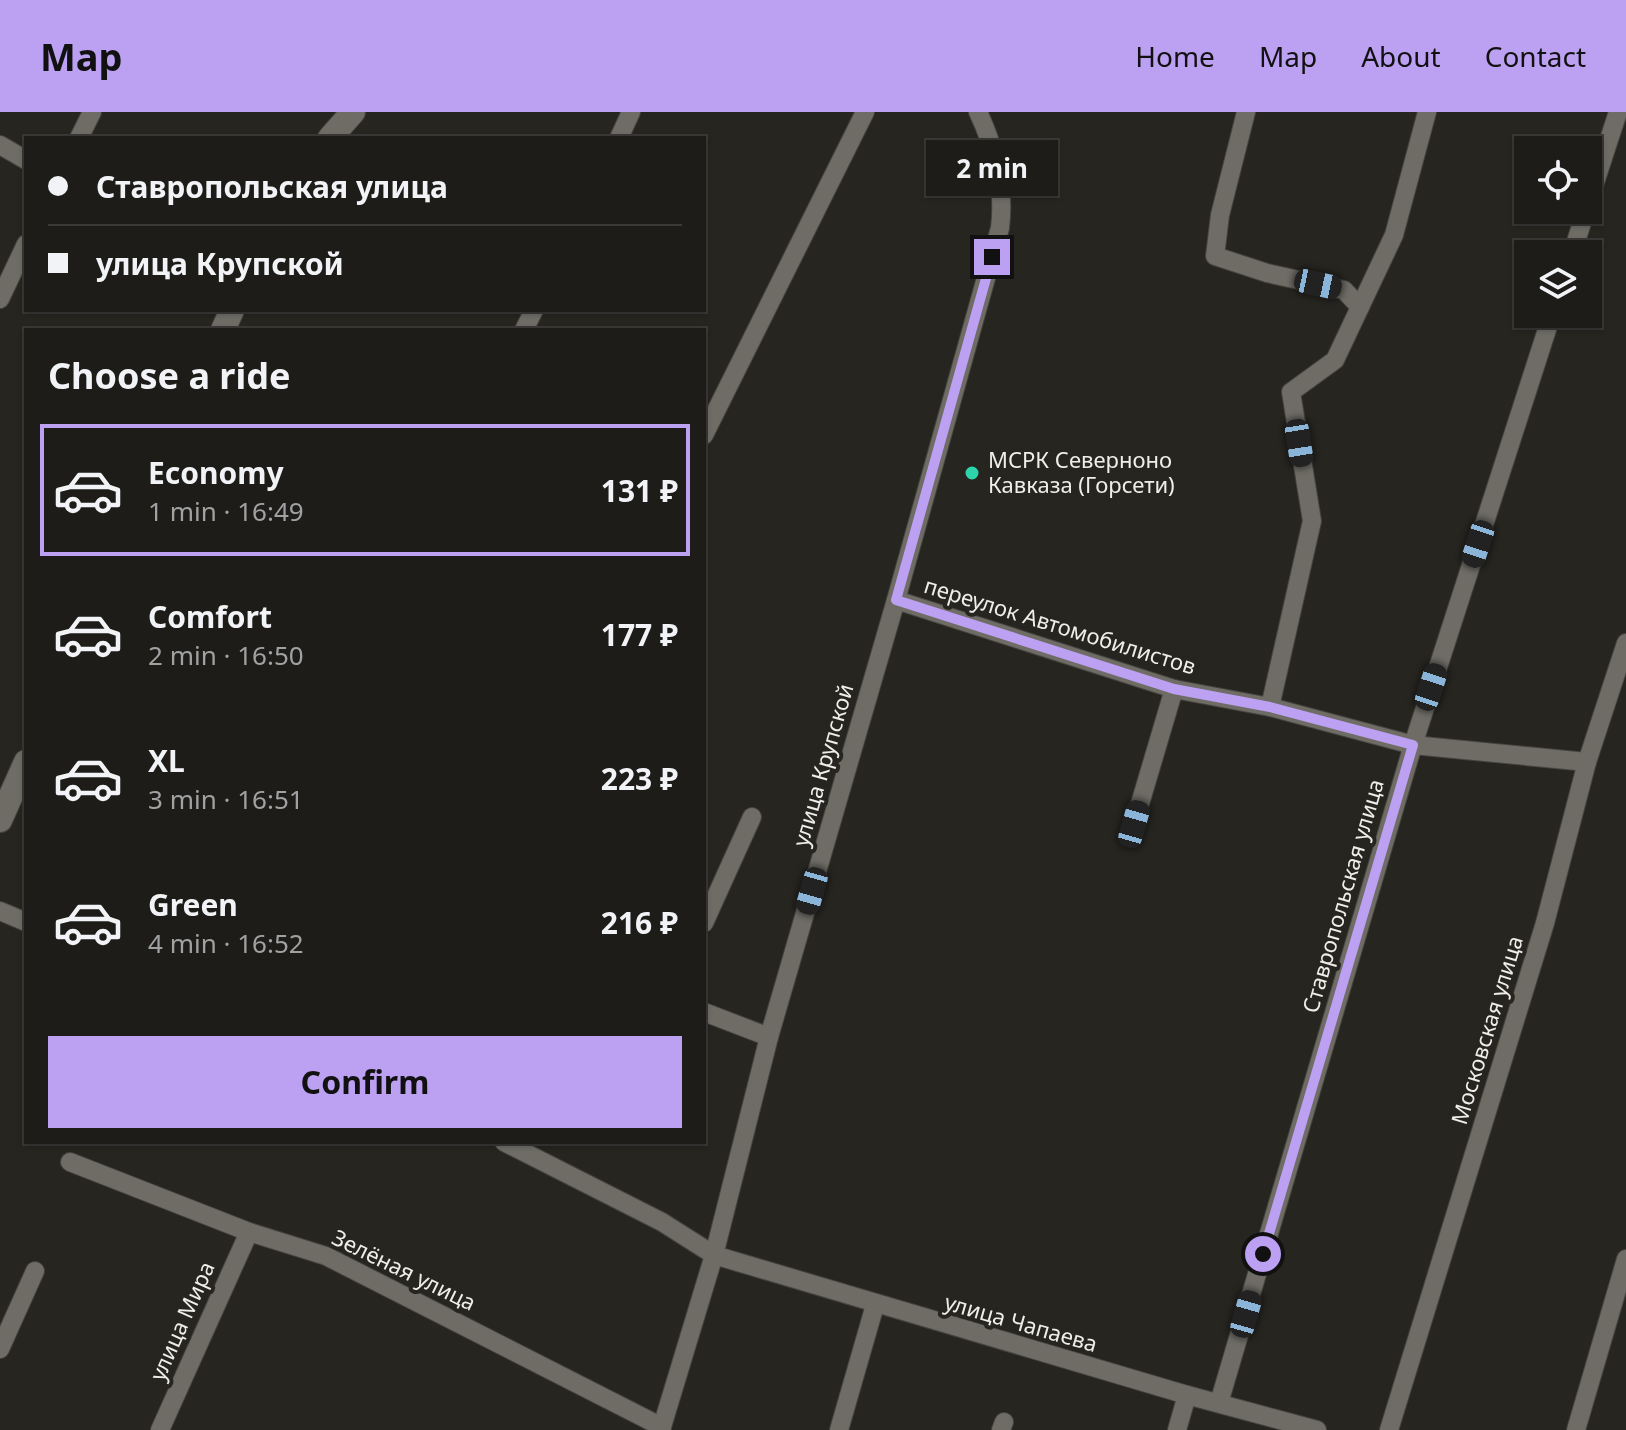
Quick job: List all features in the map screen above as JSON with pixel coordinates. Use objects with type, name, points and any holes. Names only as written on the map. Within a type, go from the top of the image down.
[{"type":"main road","points":[[332,136],[353,112]]},
{"type":"main road","points":[[0,820],[24,766]]},
{"type":"street","points":[[80,136],[92,112]]},
{"type":"street","points":[[620,136],[631,112]]},
{"type":"street","points":[[706,431],[865,112]]},
{"type":"street","points":[[1246,112],[1220,215],[1215,256],[1267,273],[1344,290],[1360,307]]},
{"type":"street","points":[[1270,707],[1312,521],[1291,392],[1335,360],[1394,235],[1427,112]]},
{"type":"street","points":[[1602,161],[1618,112]]},
{"type":"street","name":"улица Крупской","points":[[662,1429],[714,1255],[769,1037],[1000,228],[1004,199],[985,114]]},
{"type":"street","points":[[0,145],[24,159]]},
{"type":"street","points":[[0,299],[24,248]]},
{"type":"street","name":"Ставропольская улица","points":[[1219,1403],[1413,745],[1547,328]]},
{"type":"street","name":"переулок Автомобилистов","points":[[896,600],[1174,689],[1270,707],[1413,745],[1587,762]]},
{"type":"street","name":"Московская улица","points":[[1389,1430],[1545,923],[1587,762],[1626,643]]},
{"type":"street","points":[[1134,824],[1174,689]]},
{"type":"street","points":[[706,919],[752,817]]},
{"type":"street","points":[[0,911],[24,921]]},
{"type":"street","points":[[706,1013],[769,1037]]},
{"type":"street","name":"улица Чапаева","points":[[508,1144],[662,1222],[714,1255],[875,1305],[1317,1430]]},
{"type":"street","name":"Зелёная улица","points":[[70,1162],[249,1232],[326,1256],[662,1429]]},
{"type":"street","name":"улица Мира","points":[[160,1430],[249,1232]]},
{"type":"street","points":[[1576,1430],[1626,1259]]},
{"type":"street","points":[[0,1349],[35,1271]]},
{"type":"street","points":[[839,1430],[875,1305]]},
{"type":"street","points":[[1177,1430],[1187,1395]]},
{"type":"place","name":"МСРК Северноно Кавказа (Горсети)","points":[[972,473]]},
{"type":"route","points":[[992,257],[896,600],[1174,689],[1270,707],[1413,745],[1263,1254]]}]
